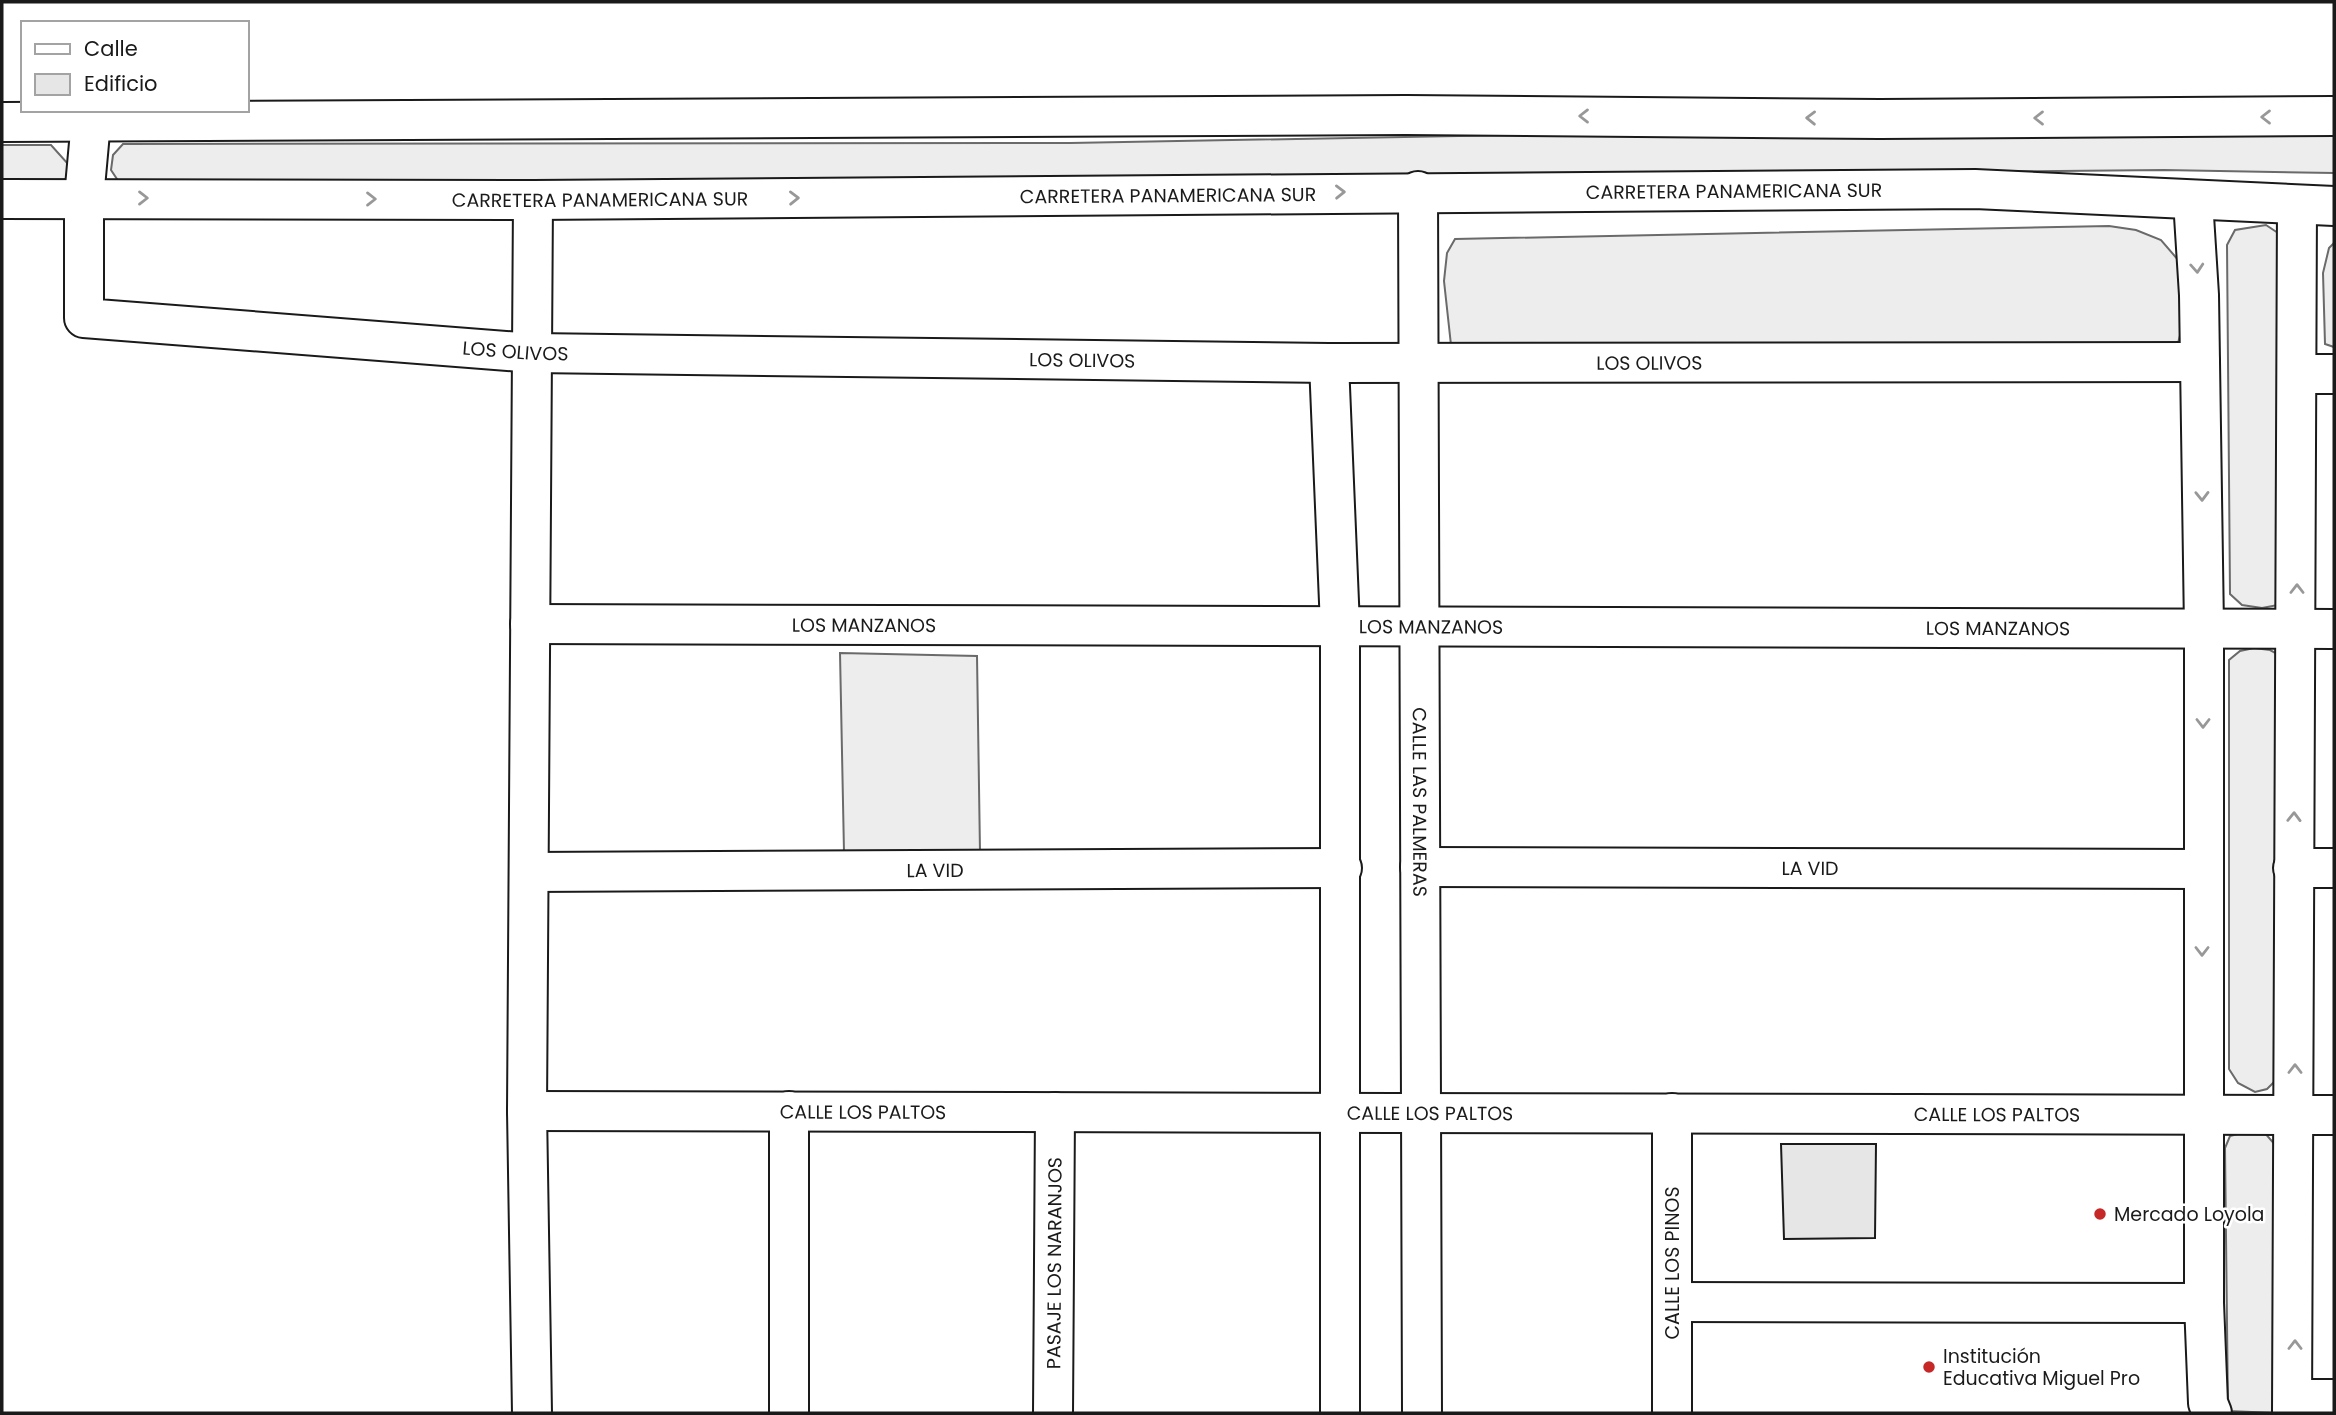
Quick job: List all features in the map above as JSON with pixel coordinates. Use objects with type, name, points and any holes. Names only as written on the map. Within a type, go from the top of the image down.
[{"type":"main road","points":[[2,122],[1392,115],[1880,119],[2334,116]]},
{"type":"main road","points":[[84,198],[91,121]]},
{"type":"main road","name":"CARRETERA PANAMERICANA SUR","points":[[2,199],[533,200],[1418,191],[1696,193],[1975,189],[2334,206]]},
{"type":"main road","name":"CALLE LAS PALMERAS","points":[[1418,191],[1416,361],[1422,1413]]},
{"type":"main road","name":"LOS OLIVOS","points":[[84,198],[84,318],[533,353],[1329,363],[2200,362]]},
{"type":"main road","points":[[532,1413],[527,1111],[533,200]]},
{"type":"main road","points":[[2193,200],[2200,362],[2204,628],[2204,1303],[2208,1403],[2212,1413]]},
{"type":"main road","points":[[2297,205],[2316,374],[2297,629],[2293,868],[2293,1406],[2334,1399]]},
{"type":"main road","points":[[1329,363],[1340,626],[1340,1413]]},
{"type":"main road","name":"LOS MANZANOS","points":[[530,624],[2334,629]]},
{"type":"main road","name":"LA VID","points":[[1420,867],[2202,869]]},
{"type":"main road","name":"LA VID","points":[[529,872],[1342,868]]},
{"type":"main road","points":[[2293,868],[2334,868]]},
{"type":"main road","name":"CALLE LOS PALTOS","points":[[527,1111],[2334,1115]]},
{"type":"main road","points":[[789,1111],[789,1413]]},
{"type":"main road","name":"PASAJE LOS NARANJOS","points":[[1053,1413],[1055,1112]]},
{"type":"main road","name":"CALLE LOS PINOS","points":[[1672,1113],[1672,1413]]},
{"type":"main road","points":[[1672,1302],[2204,1303]]},
{"type":"shaded area","points":[[1737,131],[2334,136],[2334,173],[2164,170],[1411,177],[129,183],[119,182],[111,170],[113,155],[123,144],[1070,143]]},
{"type":"shaded area","points":[[2,145],[51,145],[69,165],[68,175],[63,183],[2,183]]},
{"type":"shaded area","points":[[2266,225],[2281,235],[2278,605],[2262,608],[2242,605],[2230,594],[2227,245],[2235,230]]},
{"type":"shaded area","points":[[2109,226],[2136,230],[2161,240],[2179,261],[2185,316],[2177,347],[1451,345],[1444,281],[1447,253],[1455,239]]},
{"type":"shaded area","points":[[2334,243],[2334,347],[2325,344],[2323,273],[2329,248]]},
{"type":"shaded area","points":[[2254,648],[2270,650],[2281,656],[2277,1079],[2267,1089],[2255,1092],[2238,1083],[2229,1069],[2229,660],[2240,651]]},
{"type":"shaded area","points":[[840,653],[977,656],[980,852],[844,852]]},
{"type":"shaded area","points":[[2249,1131],[2264,1132],[2277,1147],[2276,1413],[2228,1411],[2225,1148],[2230,1136]]},
{"type":"building","points":[[1781,1144],[1876,1144],[1875,1238],[1784,1239]]},
{"type":"place","name":"Mercado Loyola","points":[[2100,1214]]},
{"type":"place","name":"Institución Educativa Miguel Pro","points":[[1929,1367]]}]
